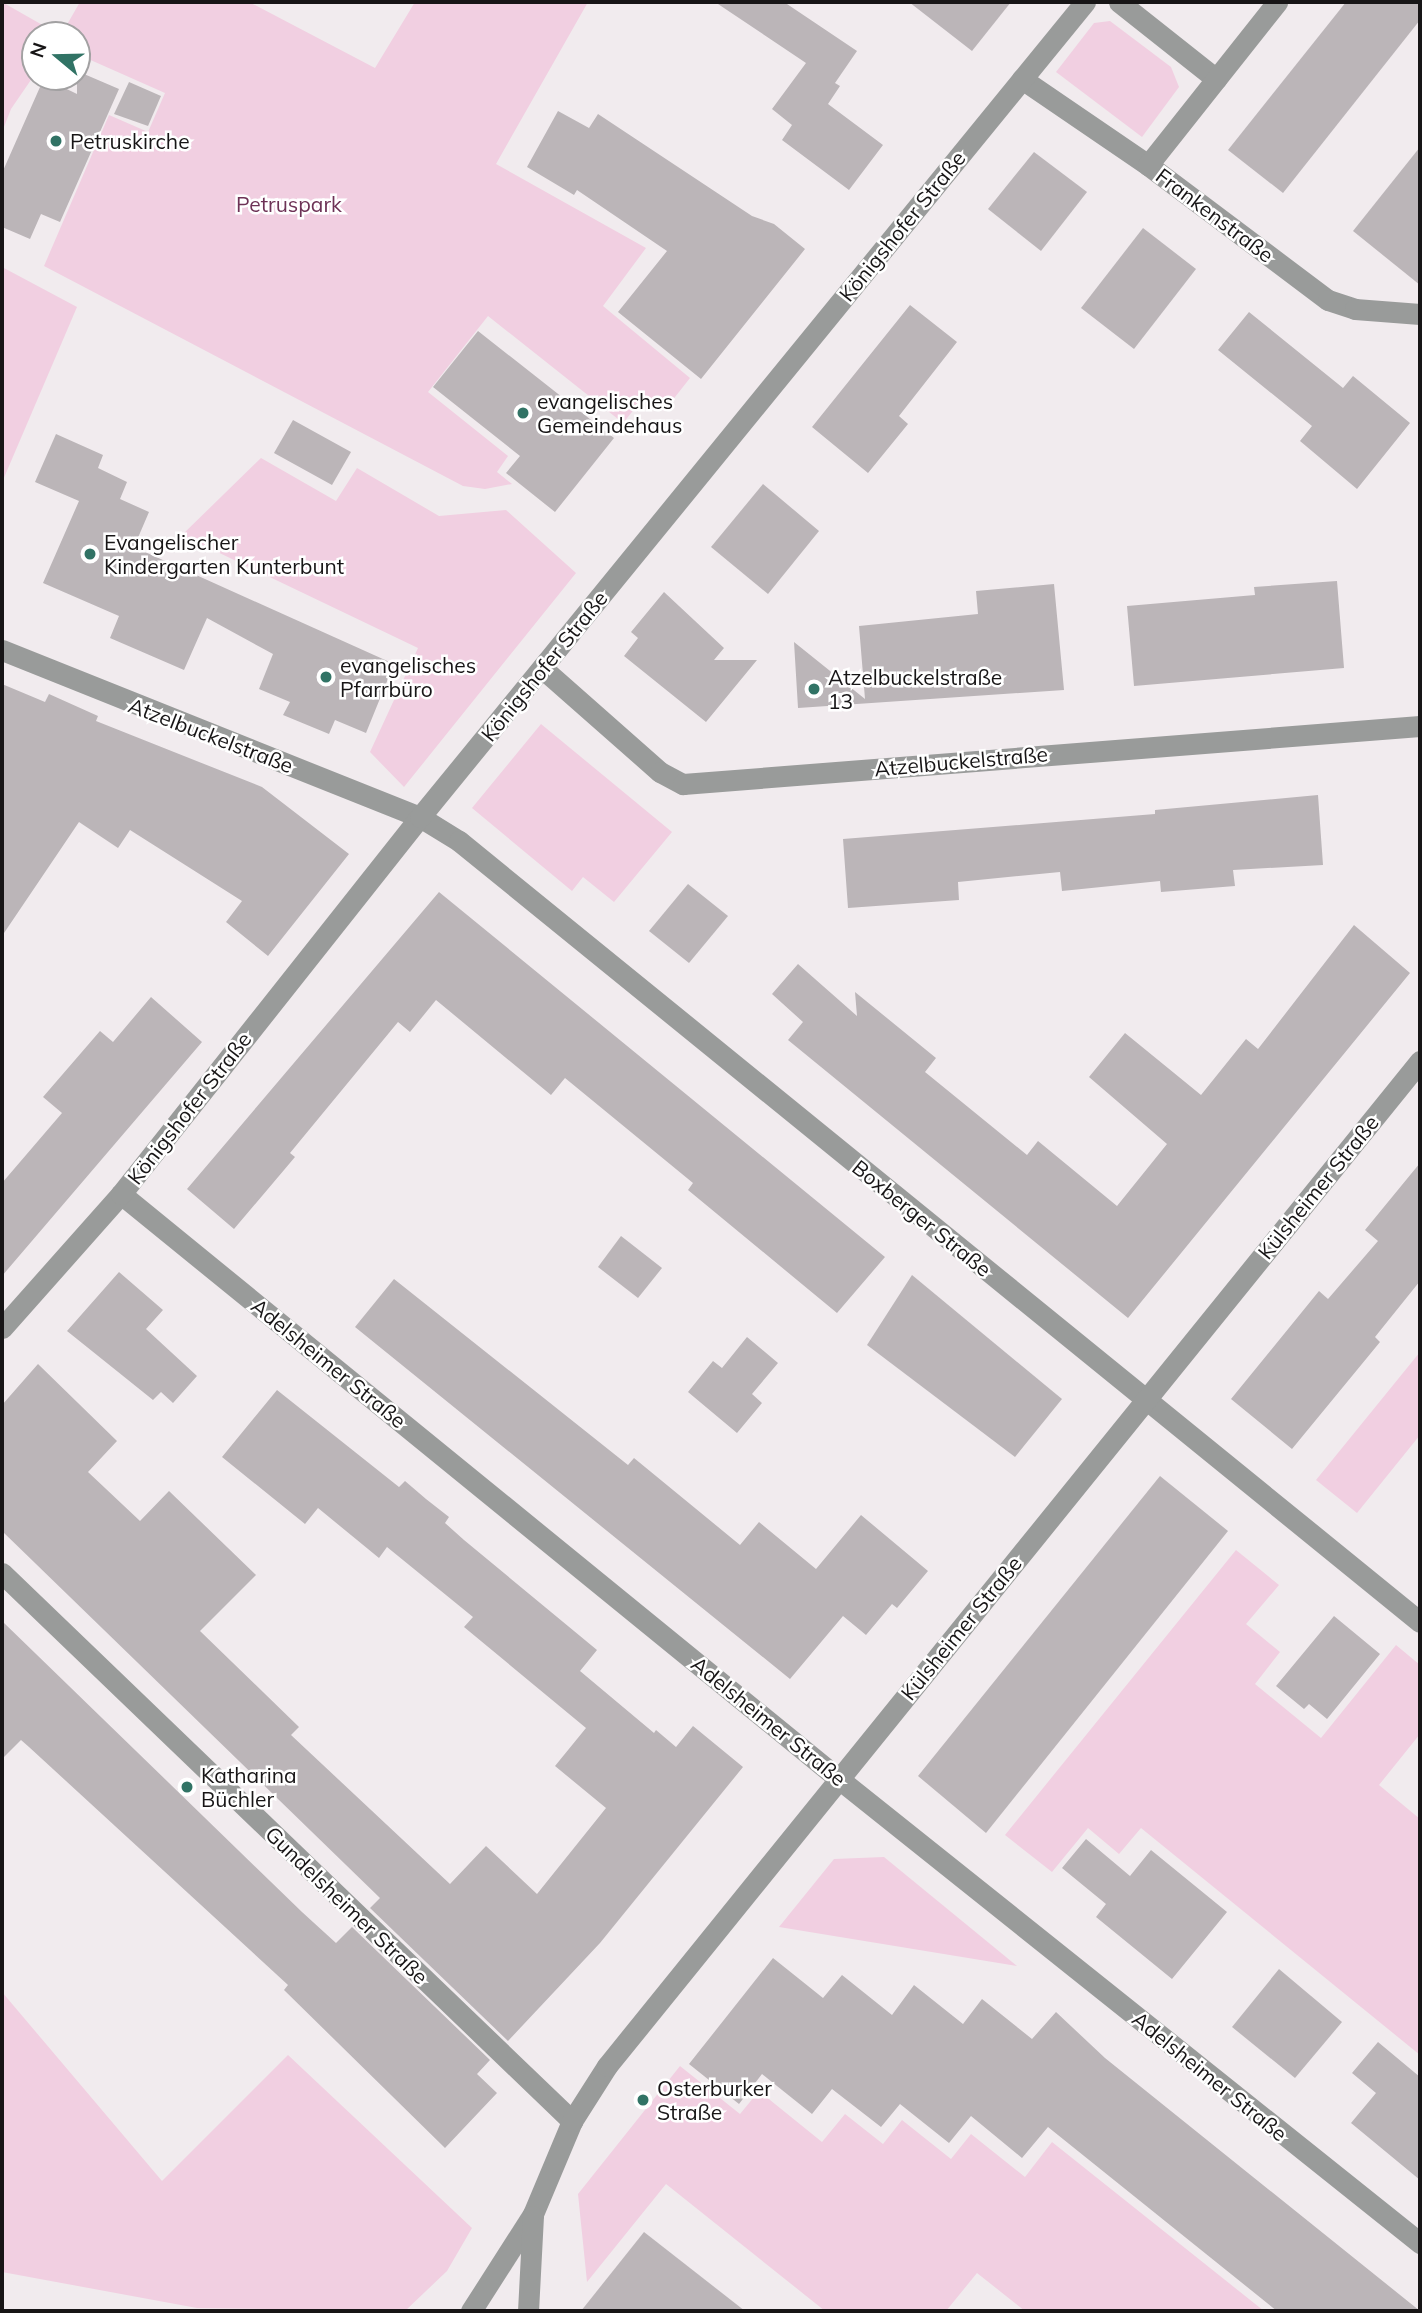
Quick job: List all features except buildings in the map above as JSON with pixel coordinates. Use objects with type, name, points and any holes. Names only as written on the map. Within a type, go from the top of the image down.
[{"type":"street","name":"Königshofer Straße","points":[[2,1328],[121,1194],[420,817],[1085,2]]},
{"type":"street","points":[[1119,2],[1216,79]]},
{"type":"street","points":[[1149,164],[1277,2]]},
{"type":"street","name":"Frankenstraße","points":[[1022,79],[1149,164],[1328,300],[1355,309],[1420,314]]},
{"type":"street","name":"Atzelbuckelstraße","points":[[2,650],[420,817]]},
{"type":"street","name":"Atzelbuckelstraße","points":[[542,668],[660,772],[683,784],[1411,723],[1420,726]]},
{"type":"street","name":"Boxberger Straße","points":[[420,817],[459,841],[1420,1622]]},
{"type":"street","name":"Külsheimer Straße","points":[[471,2311],[533,2214],[572,2120],[607,2066],[1420,1061]]},
{"type":"street","name":"Adelsheimer Straße","points":[[121,1194],[839,1779],[1420,2243]]},
{"type":"street","name":"Gundelsheimer Straße","points":[[2,1573],[572,2120]]},
{"type":"street","name":"Külsheimer Straße","points":[[528,2311],[533,2214]]},
{"type":"green space","points":[[2,2],[35,21],[21,21],[21,91],[23,91],[11,109],[2,132]]},
{"type":"green space","name":"Petruspark","points":[[80,2],[249,2],[375,68],[415,2],[588,2],[496,164],[646,248],[603,306],[690,378],[664,411],[645,396],[623,423],[488,316],[428,392],[508,456],[497,472],[512,484],[485,489],[463,486],[44,266],[109,115],[148,132],[165,93],[91,60],[91,21],[69,21]]},
{"type":"green space","points":[[1110,21],[1171,67],[1179,87],[1142,137],[1056,72],[1094,23]]},
{"type":"green space","points":[[2,267],[77,307],[3,480],[2,479]]},
{"type":"green space","points":[[261,458],[336,501],[357,468],[439,516],[506,510],[576,573],[404,787],[370,752],[418,648],[182,535]]},
{"type":"green space","points":[[541,724],[672,832],[614,902],[583,877],[572,891],[472,808]]},
{"type":"green space","points":[[1420,1352],[1420,1435],[1357,1513],[1316,1480]]},
{"type":"green space","points":[[1236,1550],[1279,1585],[1246,1624],[1280,1652],[1255,1684],[1321,1738],[1396,1645],[1420,1665],[1420,1734],[1379,1785],[1420,1819],[1420,2055],[1141,1828],[1119,1854],[1088,1828],[1052,1872],[1005,1835]]},
{"type":"green space","points":[[884,1857],[1017,1966],[779,1927],[834,1859]]},
{"type":"green space","points":[[2,1992],[162,2181],[288,2055],[472,2228],[447,2271],[405,2311],[197,2308],[2,2272]]},
{"type":"green space","points":[[680,2066],[740,2114],[759,2091],[822,2142],[845,2114],[883,2144],[902,2120],[951,2159],[971,2134],[1025,2177],[1052,2142],[1264,2311],[1025,2311],[977,2273],[946,2311],[825,2311],[666,2184],[587,2282],[578,2194]]},
{"type":"place","name":"Petruskirche","points":[[56,141]]},
{"type":"place","name":"evangelisches Gemeindehaus","points":[[523,413]]},
{"type":"place","name":"Evangelischer Kindergarten Kunterbunt","points":[[90,554]]},
{"type":"place","name":"evangelisches Pfarrbüro","points":[[326,677]]},
{"type":"place","name":"Atzelbuckelstraße 13","points":[[814,689]]},
{"type":"place","name":"Katharina Büchler","points":[[187,1787]]},
{"type":"place","name":"Osterburker Straße","points":[[643,2100]]}]
